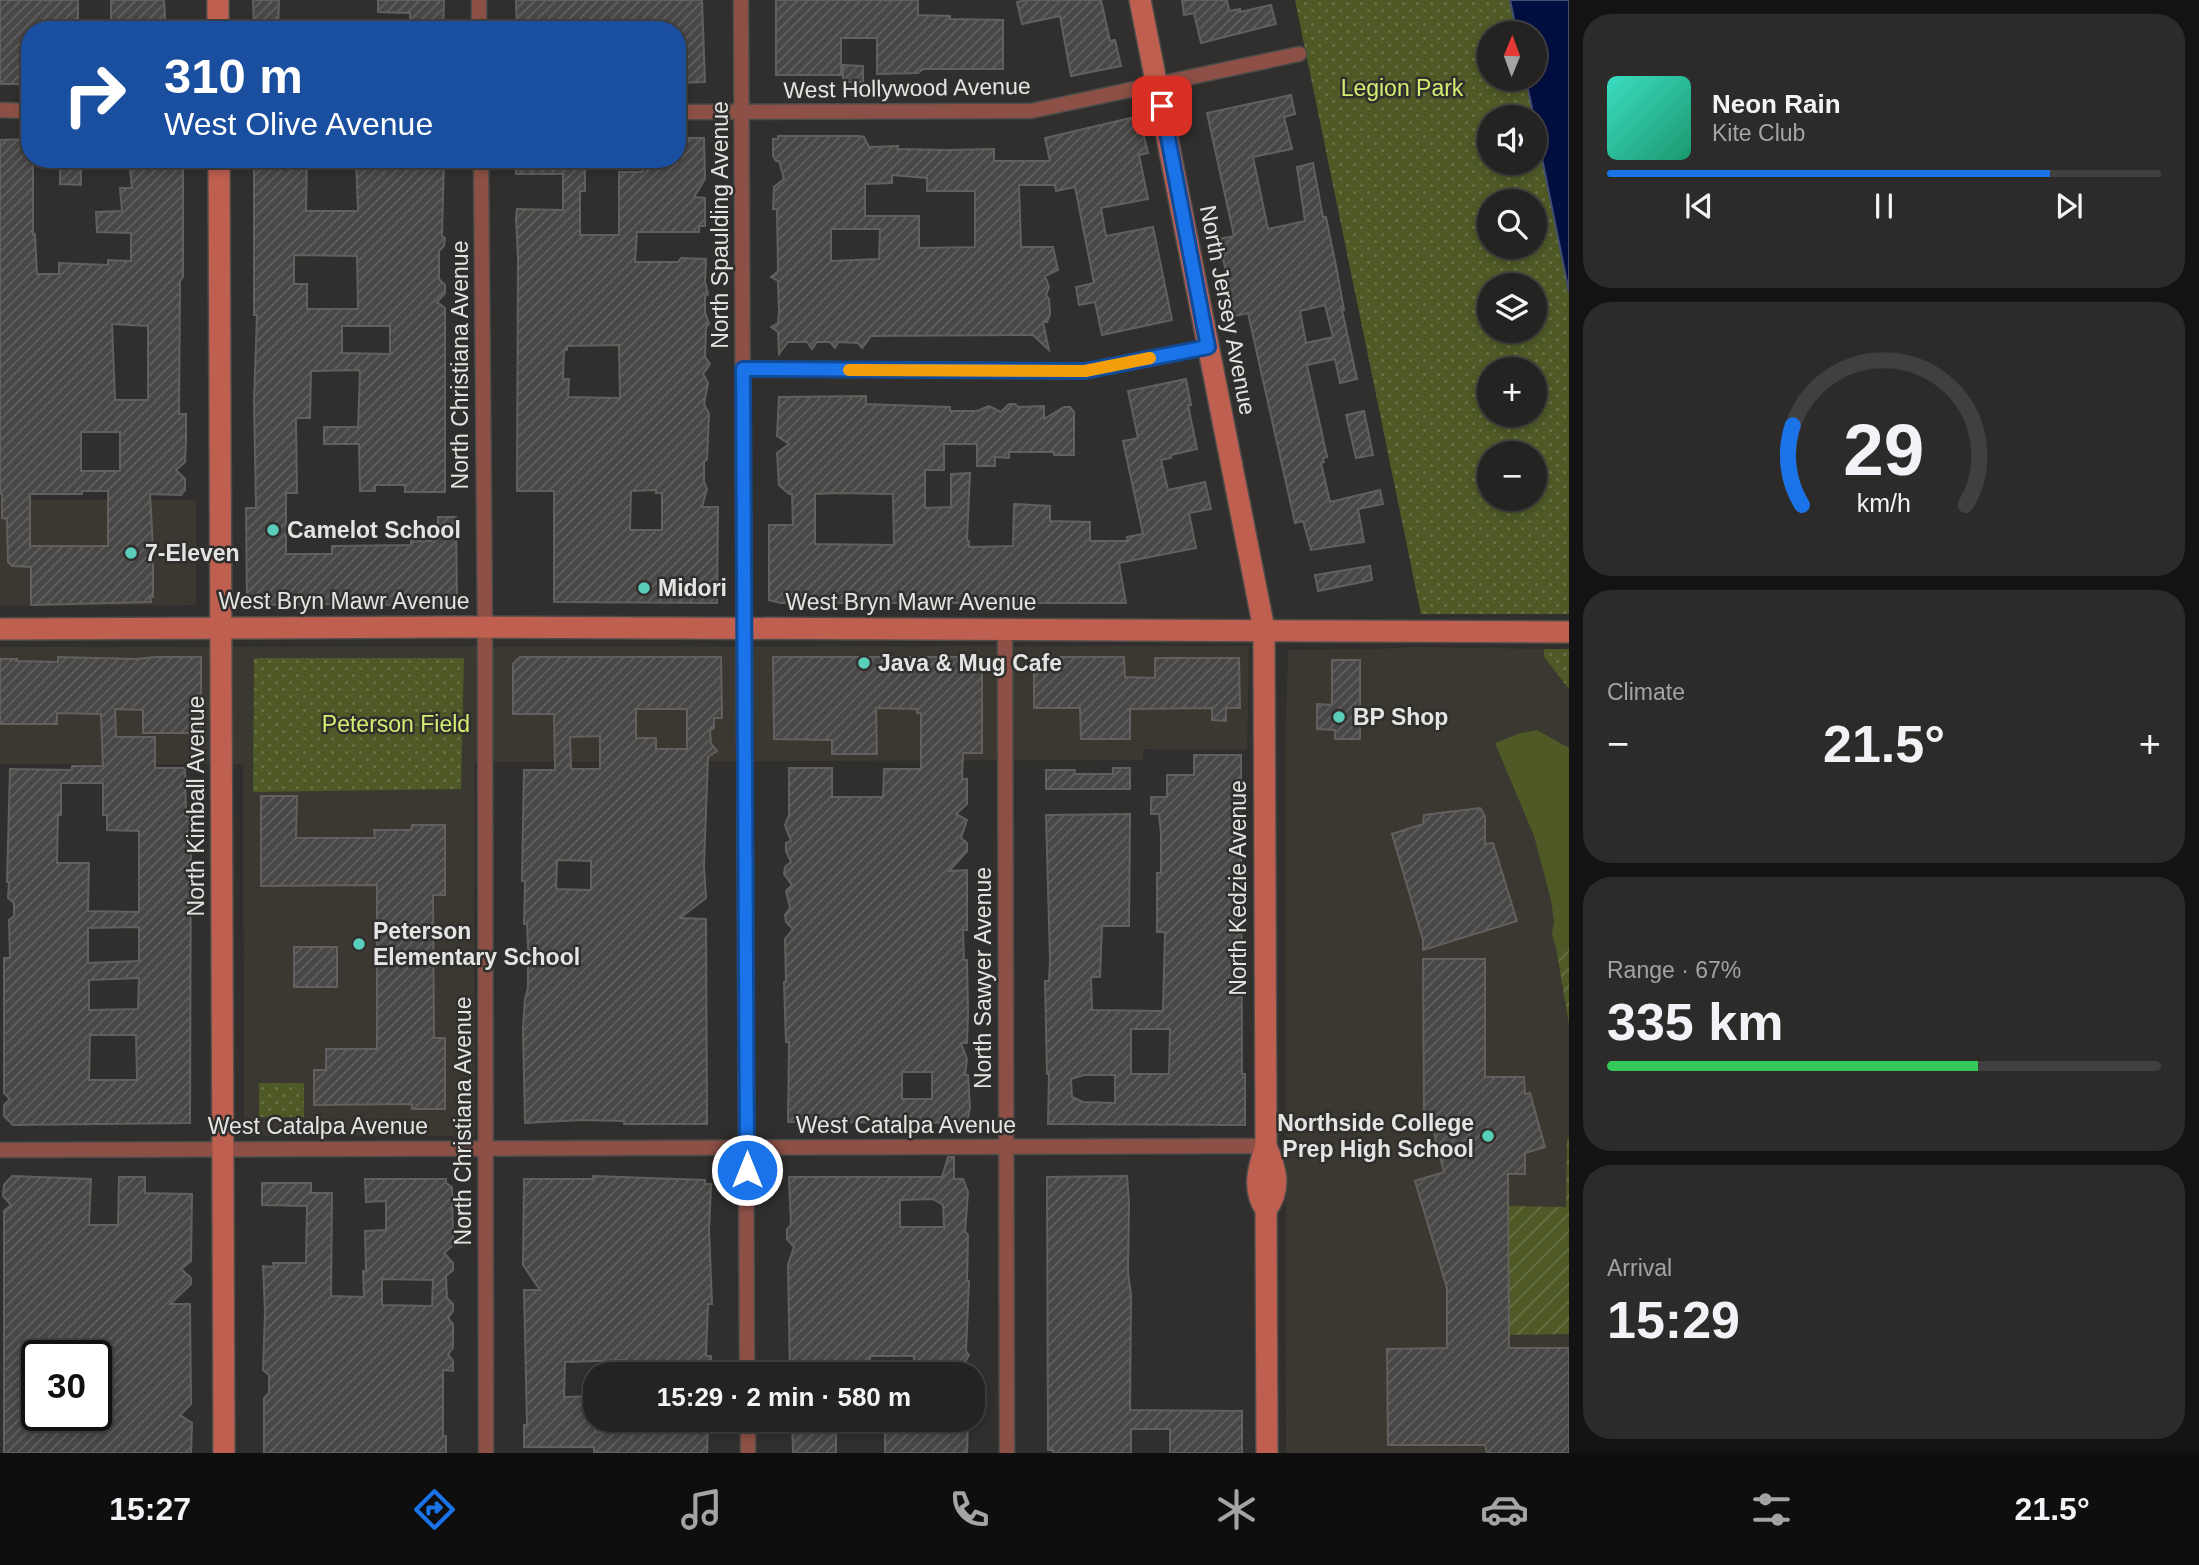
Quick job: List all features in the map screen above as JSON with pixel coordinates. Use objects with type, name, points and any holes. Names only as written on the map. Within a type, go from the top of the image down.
[{"type":"street","points":[[218,0],[218,21]]},
{"type":"street","points":[[479,0],[479,21]]},
{"type":"street","name":"North Spaulding Avenue","points":[[741,0],[747,1362]]},
{"type":"street","name":"North Jersey Avenue","points":[[1140,0],[1264,629]]},
{"type":"street","name":"West Hollywood Avenue","points":[[686,112],[1031,111],[1298,54]]},
{"type":"street","points":[[0,110],[21,111]]},
{"type":"street","name":"North Kimball Avenue","points":[[219,168],[224,1453]]},
{"type":"street","name":"North Christiana Avenue","points":[[481,168],[485,627],[486,1453]]},
{"type":"street","points":[[743,369],[1085,371],[1208,347]]},
{"type":"street","name":"West Bryn Mawr Avenue","points":[[0,629],[485,627],[1569,632]]},
{"type":"street","name":"North Sawyer Avenue","points":[[1004,629],[1007,1453]]},
{"type":"street","name":"North Kedzie Avenue","points":[[1264,629],[1266,1146],[1277,1171],[1275,1199],[1266,1210],[1266,1453]]},
{"type":"street","name":"West Catalpa Avenue","points":[[0,1150],[1266,1146]]},
{"type":"street","points":[[748,1432],[748,1453]]},
{"type":"shaded area","points":[[1510,0],[1569,0],[1569,292],[1545,175],[1547,105],[1531,105],[1528,91],[1547,91],[1547,21],[1514,21]]},
{"type":"shaded area","points":[[0,500],[196,500],[196,605],[0,606]]},
{"type":"shaded area","points":[[1249,646],[1247,750],[1143,749],[1143,760],[474,762],[475,1136],[244,1136],[243,764],[0,764],[0,647]]},
{"type":"shaded area","points":[[1416,647],[1544,649],[1544,657],[1569,689],[1569,1453],[1286,1453],[1285,752],[1288,650]]},
{"type":"green space","name":"Legion Park","points":[[1295,0],[1511,0],[1515,21],[1477,21],[1477,91],[1530,91],[1532,105],[1477,105],[1477,175],[1546,175],[1569,292],[1569,614],[1421,614]]},
{"type":"green space","points":[[1544,649],[1569,649],[1569,689],[1544,657]]},
{"type":"green space","name":"Peterson Field","points":[[254,658],[464,658],[461,789],[253,792]]},
{"type":"green space","points":[[1537,730],[1569,748],[1569,944],[1556,948],[1552,934],[1554,922],[1551,900],[1534,836],[1495,743]]},
{"type":"green space","points":[[1569,944],[1569,1024],[1556,948]]},
{"type":"green space","points":[[259,1083],[304,1083],[304,1117],[259,1117]]},
{"type":"green space","points":[[1569,1138],[1569,1334],[1506,1335],[1509,1327],[1509,1206],[1566,1207]]},
{"type":"building","points":[[0,0],[78,0],[78,21],[21,21],[21,84],[0,84]]},
{"type":"building","points":[[111,0],[164,0],[165,21],[111,21]]},
{"type":"building","points":[[253,0],[279,0],[278,21],[254,21]]},
{"type":"building","points":[[378,0],[444,0],[443,21],[410,21],[410,13],[378,12]]},
{"type":"building","points":[[516,0],[702,0],[705,82],[686,83],[686,21],[517,21]]},
{"type":"building","points":[[776,0],[918,0],[918,15],[950,16],[950,19],[1003,20],[1003,69],[923,69],[918,73],[877,74],[877,38],[841,38],[841,75],[776,75]]},
{"type":"building","points":[[1101,0],[1110,41],[1115,40],[1121,66],[1071,76],[1060,16],[1022,24],[1017,2]]},
{"type":"building","points":[[1182,0],[1227,0],[1229,11],[1240,9],[1240,12],[1271,5],[1276,24],[1201,43],[1194,13],[1184,15]]},
{"type":"building","points":[[843,65],[863,66],[863,82],[843,82]]},
{"type":"building","points":[[1291,95],[1295,114],[1284,117],[1292,149],[1253,157],[1268,229],[1305,221],[1297,167],[1313,163],[1357,379],[1340,383],[1335,359],[1307,365],[1327,457],[1323,458],[1324,462],[1321,463],[1330,502],[1380,490],[1383,504],[1358,509],[1364,542],[1311,550],[1303,521],[1295,523],[1248,313],[1235,316],[1219,239],[1234,236],[1207,113]],"holes":[[[1325,305],[1333,337],[1306,343],[1300,311]]]},
{"type":"building","points":[[1139,116],[1148,153],[1139,155],[1148,199],[1101,208],[1106,236],[1153,227],[1172,320],[1102,335],[1095,302],[1079,305],[1076,287],[1094,283],[1075,187],[1056,191],[1055,185],[1019,185],[1021,247],[1053,247],[1058,270],[1045,276],[1049,287],[1046,295],[1049,299],[1050,314],[1047,322],[1043,322],[1049,350],[1033,335],[871,336],[862,348],[858,343],[838,342],[835,348],[830,342],[817,342],[812,349],[807,342],[788,342],[779,354],[778,332],[771,327],[778,323],[778,281],[771,277],[778,271],[774,187],[784,179],[779,161],[773,156],[773,139],[778,139],[778,136],[859,136],[864,137],[869,147],[994,149],[994,161],[1050,161],[1045,138]],"holes":[[[892,175],[927,178],[927,191],[975,191],[975,247],[919,248],[919,216],[865,216],[865,184],[892,183]],[[831,229],[880,229],[879,259],[831,261]]]},
{"type":"building","points":[[686,138],[704,138],[705,179],[694,197],[705,198],[705,226],[699,226],[699,232],[637,232],[635,262],[706,259],[705,282],[708,294],[705,296],[705,312],[709,324],[706,327],[705,357],[710,364],[703,374],[708,383],[704,404],[709,414],[707,459],[704,462],[707,489],[702,507],[718,507],[717,603],[554,602],[554,491],[517,491],[516,219],[517,209],[563,210],[563,174],[516,174],[516,168],[585,168],[585,191],[580,191],[580,235],[619,235],[619,172],[642,172],[642,168],[686,168]],"holes":[[[619,345],[620,398],[568,397],[569,379],[563,379],[564,350],[567,350],[567,346]],[[656,490],[656,493],[662,493],[662,530],[630,530],[631,491]]]},
{"type":"building","points":[[21,139],[21,168],[33,168],[33,235],[35,234],[37,274],[59,274],[59,263],[108,265],[108,260],[131,261],[131,233],[97,232],[96,212],[122,211],[120,188],[132,188],[130,168],[183,168],[179,414],[186,414],[186,441],[185,462],[176,470],[185,479],[185,490],[181,495],[150,494],[153,548],[151,602],[31,605],[31,567],[12,566],[8,562],[7,519],[2,518],[0,140]],"holes":[[[112,324],[148,326],[148,400],[115,400]],[[81,432],[120,432],[120,471],[81,471]],[[82,491],[108,491],[108,546],[30,546],[30,494],[82,494]]]},
{"type":"building","points":[[60,168],[81,168],[81,185],[60,184]]},
{"type":"building","points":[[254,168],[307,168],[306,211],[358,211],[356,168],[444,168],[442,236],[445,238],[444,246],[439,251],[439,279],[445,285],[445,293],[437,302],[445,308],[445,492],[405,492],[405,485],[375,485],[375,491],[360,491],[359,444],[324,444],[324,427],[358,427],[360,372],[311,371],[310,418],[296,418],[297,493],[286,493],[286,554],[332,554],[332,546],[411,545],[411,541],[432,541],[432,531],[438,529],[438,517],[456,517],[457,604],[372,605],[331,602],[247,605],[246,508],[256,508],[254,401],[257,315],[254,315]],"holes":[[[294,255],[357,256],[358,309],[307,309],[307,284],[294,284]],[[342,326],[390,326],[390,354],[342,353]]]},
{"type":"building","points":[[1186,379],[1197,449],[1161,460],[1168,490],[1205,482],[1211,509],[1189,513],[1196,548],[1119,563],[1126,603],[780,603],[769,600],[769,525],[793,525],[792,494],[779,485],[777,453],[789,444],[777,436],[779,397],[866,396],[866,404],[950,407],[950,411],[977,411],[989,406],[1001,412],[1009,404],[1018,407],[1044,406],[1044,419],[1064,407],[1070,407],[1074,412],[1074,455],[1009,452],[1009,458],[995,457],[995,466],[977,466],[977,444],[944,444],[944,470],[925,470],[925,508],[951,507],[951,474],[970,473],[969,547],[1013,546],[1014,504],[1050,506],[1050,521],[1090,522],[1090,541],[1128,541],[1127,537],[1143,534],[1123,441],[1138,438],[1128,391]],"holes":[[[815,494],[893,494],[894,545],[815,544]]]},
{"type":"building","points":[[1364,411],[1373,455],[1356,458],[1346,415]]},
{"type":"building","points":[[1370,566],[1372,580],[1318,591],[1315,575]]},
{"type":"building","points":[[58,657],[201,657],[201,733],[143,733],[143,710],[115,709],[116,737],[155,737],[155,768],[185,768],[186,817],[191,817],[190,1123],[13,1125],[4,1116],[4,1105],[10,1099],[4,1093],[4,958],[10,958],[9,920],[14,916],[14,903],[8,898],[7,882],[10,769],[72,770],[72,766],[103,766],[101,714],[57,713],[57,724],[0,724],[0,659],[58,662]],"holes":[[[61,783],[103,783],[103,815],[107,815],[107,830],[139,831],[139,912],[88,911],[89,863],[57,863],[58,815],[61,815]],[[139,927],[139,961],[88,963],[88,928]],[[139,978],[138,1009],[89,1010],[89,980]],[[90,1035],[136,1035],[137,1080],[89,1080]]]},
{"type":"building","points":[[520,657],[721,657],[722,718],[714,718],[714,728],[710,731],[711,743],[717,751],[708,757],[704,866],[706,898],[680,918],[706,919],[707,1124],[624,1124],[624,1121],[581,1120],[525,1123],[523,1028],[528,988],[528,946],[527,924],[524,924],[525,881],[522,881],[524,770],[555,770],[554,714],[513,714],[513,664]],"holes":[[[636,709],[687,709],[687,749],[656,749],[656,738],[636,738]],[[600,736],[600,769],[571,769],[570,737]],[[557,860],[591,861],[591,890],[556,889]]]},
{"type":"building","points":[[773,657],[977,657],[982,660],[982,753],[963,753],[962,779],[967,779],[967,804],[956,814],[967,820],[961,838],[967,843],[967,851],[949,871],[967,870],[967,930],[963,930],[964,960],[967,960],[967,1043],[961,1043],[967,1059],[965,1075],[968,1075],[970,1108],[967,1123],[788,1122],[789,1042],[786,1042],[785,939],[793,929],[786,922],[785,915],[790,908],[786,891],[792,885],[784,874],[785,867],[791,862],[786,843],[791,841],[785,825],[789,815],[789,768],[832,768],[832,797],[883,797],[884,769],[921,769],[921,713],[917,713],[917,709],[876,708],[877,754],[832,754],[832,740],[774,739]],"holes":[[[902,1072],[932,1072],[932,1099],[902,1099]]]},
{"type":"building","points":[[1038,657],[1124,657],[1125,677],[1155,678],[1155,658],[1239,658],[1240,708],[1226,708],[1226,721],[1212,720],[1212,708],[1130,709],[1130,739],[1081,739],[1080,708],[1034,708],[1034,661]]},
{"type":"building","points":[[1332,660],[1360,660],[1360,739],[1335,739],[1335,730],[1317,729],[1317,704],[1332,705]]},
{"type":"building","points":[[1194,755],[1241,755],[1242,1074],[1245,1074],[1245,1125],[1048,1124],[1045,981],[1049,981],[1050,959],[1046,815],[1130,814],[1129,926],[1102,926],[1100,977],[1091,977],[1092,1010],[1163,1011],[1165,932],[1157,932],[1157,873],[1161,873],[1161,834],[1159,814],[1151,814],[1151,797],[1167,797],[1167,775],[1194,775]],"holes":[[[1131,1029],[1170,1029],[1169,1074],[1131,1074]],[[1084,1075],[1115,1075],[1115,1103],[1083,1102],[1072,1097],[1071,1079]]]},
{"type":"building","points":[[1113,768],[1130,768],[1130,789],[1046,789],[1046,770],[1075,770],[1074,774],[1113,774]]},
{"type":"building","points":[[261,796],[297,796],[296,838],[375,838],[374,830],[411,830],[412,825],[445,825],[445,895],[433,895],[434,1038],[445,1038],[445,1109],[412,1109],[412,1104],[314,1105],[314,1070],[326,1070],[326,1049],[377,1049],[377,885],[261,886]]},
{"type":"building","points":[[1480,808],[1485,816],[1485,844],[1493,843],[1517,921],[1423,950],[1423,940],[1392,834],[1423,824],[1424,815]]},
{"type":"building","points":[[294,947],[337,947],[337,987],[294,987]]},
{"type":"building","name":"Northside College Prep High School","points":[[1423,959],[1485,959],[1485,1077],[1524,1077],[1525,1094],[1530,1093],[1545,1147],[1525,1153],[1525,1174],[1508,1174],[1509,1348],[1569,1348],[1569,1453],[1487,1453],[1485,1445],[1388,1445],[1387,1349],[1447,1348],[1447,1288],[1415,1181],[1444,1172],[1432,1125],[1424,1125]]},
{"type":"building","points":[[948,1157],[954,1157],[954,1179],[963,1179],[968,1192],[965,1232],[968,1235],[966,1351],[969,1355],[965,1362],[914,1362],[914,1356],[870,1356],[870,1362],[790,1362],[788,1265],[794,1247],[787,1239],[787,1229],[791,1225],[789,1177],[942,1177]],"holes":[[[933,1199],[943,1205],[944,1227],[900,1227],[900,1200]]]},
{"type":"building","points":[[12,1176],[91,1179],[89,1225],[118,1225],[119,1177],[145,1177],[145,1193],[192,1194],[191,1261],[181,1269],[191,1278],[191,1284],[170,1304],[190,1304],[191,1404],[180,1415],[192,1423],[191,1453],[4,1453],[4,1211],[11,1205],[3,1196],[4,1185]]},
{"type":"building","points":[[593,1176],[705,1180],[705,1184],[711,1184],[709,1230],[712,1304],[708,1304],[706,1356],[711,1356],[711,1362],[565,1362],[564,1397],[583,1396],[583,1432],[708,1432],[707,1453],[624,1453],[594,1452],[594,1447],[524,1447],[524,1425],[527,1425],[524,1290],[540,1290],[523,1265],[524,1179],[593,1179]]},
{"type":"building","points":[[1127,1176],[1128,1272],[1131,1295],[1130,1410],[1242,1411],[1242,1453],[1170,1453],[1170,1429],[1131,1429],[1131,1453],[1053,1453],[1053,1450],[1048,1450],[1047,1177]]},
{"type":"building","points":[[365,1179],[446,1179],[446,1183],[452,1187],[453,1245],[444,1253],[453,1263],[453,1270],[446,1276],[447,1298],[453,1304],[453,1311],[448,1318],[453,1324],[453,1348],[448,1354],[453,1361],[453,1371],[443,1370],[443,1436],[446,1436],[446,1453],[264,1453],[264,1398],[269,1393],[269,1375],[263,1370],[263,1266],[274,1267],[273,1263],[306,1263],[307,1206],[262,1205],[262,1183],[311,1183],[311,1193],[332,1193],[331,1296],[364,1297],[365,1231],[386,1230],[386,1201],[366,1202]],"holes":[[[382,1279],[433,1280],[432,1306],[382,1305]]]},
{"type":"building","points":[[792,1432],[836,1432],[836,1453],[793,1453]]},
{"type":"building","points":[[885,1432],[968,1432],[967,1453],[885,1453]]},
{"type":"slow traffic","points":[[849,370],[1085,371],[1150,358]]},
{"type":"place","name":"Camelot School","points":[[273,530]]},
{"type":"place","name":"7-Eleven","points":[[131,553]]},
{"type":"place","name":"Midori","points":[[644,588]]},
{"type":"place","name":"Java & Mug Cafe","points":[[864,663]]},
{"type":"place","name":"BP Shop","points":[[1339,717]]},
{"type":"place","name":"Peterson Elementary School","points":[[359,944]]},
{"type":"place","name":"Northside College Prep High School","points":[[1488,1136]]},
{"type":"route","points":[[747,1170],[743,369],[1085,371],[1208,347],[1162,106]]}]
